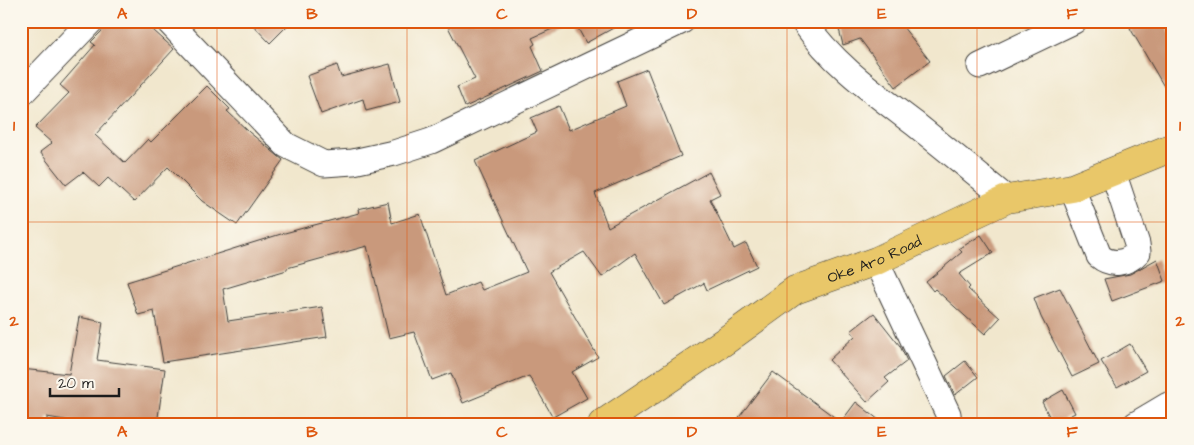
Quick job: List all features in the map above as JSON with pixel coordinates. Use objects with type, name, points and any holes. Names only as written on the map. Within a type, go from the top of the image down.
[{"type":"main road","name":"Oke Aro Road","points":[[602,424],[725,341],[795,290],[876,261],[1007,200],[1072,188],[1173,147]]},
{"type":"street","points":[[21,94],[91,21]]},
{"type":"street","points":[[168,21],[286,146],[324,164],[361,160],[431,141],[682,21]]},
{"type":"street","points":[[803,21],[819,44],[863,86],[915,125],[1007,200]]},
{"type":"street","points":[[980,66],[1074,21]]},
{"type":"street","points":[[1072,188],[1099,256],[1106,262],[1114,263],[1132,258],[1138,252],[1137,244],[1113,172]]},
{"type":"street","points":[[876,261],[945,420]]},
{"type":"street","points":[[1136,424],[1168,405],[1173,405]]},
{"type":"building","points":[[105,21],[143,21],[174,49],[95,135],[125,163],[148,139],[151,142],[207,86],[230,109],[227,111],[283,160],[237,225],[202,201],[168,167],[134,202],[108,178],[99,187],[83,172],[66,185],[40,152],[52,143],[35,128],[69,93],[60,85],[95,45],[91,42],[102,31]]},
{"type":"building","points":[[249,21],[292,21],[270,43]]},
{"type":"building","points":[[445,21],[570,21],[532,38],[535,44],[532,46],[543,71],[465,107],[457,87],[475,79]]},
{"type":"building","points":[[574,21],[626,21],[586,43]]},
{"type":"building","points":[[837,21],[905,21],[905,26],[903,27],[930,61],[896,87],[860,39],[843,45]]},
{"type":"building","points":[[1142,21],[1163,21],[1173,38],[1173,102],[1130,28]]},
{"type":"building","points":[[390,64],[400,102],[366,111],[363,99],[321,114],[307,76],[337,65],[341,77]]},
{"type":"building","points":[[647,69],[681,156],[595,193],[608,227],[709,172],[720,194],[710,199],[734,249],[746,243],[757,266],[707,290],[704,283],[664,305],[635,253],[602,277],[584,252],[549,272],[598,357],[572,372],[587,398],[553,417],[529,376],[463,403],[451,373],[432,380],[414,332],[389,338],[367,246],[287,268],[287,270],[223,289],[228,321],[322,307],[327,337],[163,362],[154,311],[138,315],[127,282],[281,234],[359,213],[358,209],[388,202],[392,223],[420,214],[446,295],[478,282],[482,290],[527,272],[475,161],[537,132],[531,118],[559,106],[569,130],[626,106],[617,81]]},
{"type":"building","points":[[981,235],[993,253],[959,274],[970,287],[968,289],[1000,318],[985,334],[935,289],[933,291],[926,282],[962,252],[959,249]]},
{"type":"building","points":[[1157,259],[1165,281],[1112,301],[1104,279],[1130,274]]},
{"type":"building","points":[[1060,288],[1099,364],[1072,377],[1041,317],[1034,298]]},
{"type":"building","points":[[874,313],[900,346],[907,361],[885,378],[889,382],[867,402],[829,360],[855,336],[851,331]]},
{"type":"building","points":[[79,317],[103,322],[97,360],[165,369],[157,424],[88,424],[47,417],[47,424],[21,424],[21,369],[69,374]]},
{"type":"building","points":[[1130,344],[1146,371],[1117,387],[1101,361]]},
{"type":"building","points":[[965,361],[978,377],[955,395],[946,376]]},
{"type":"building","points":[[773,372],[841,422],[856,402],[884,424],[734,424]]},
{"type":"building","points":[[1063,390],[1075,413],[1053,424],[1042,402]]}]
